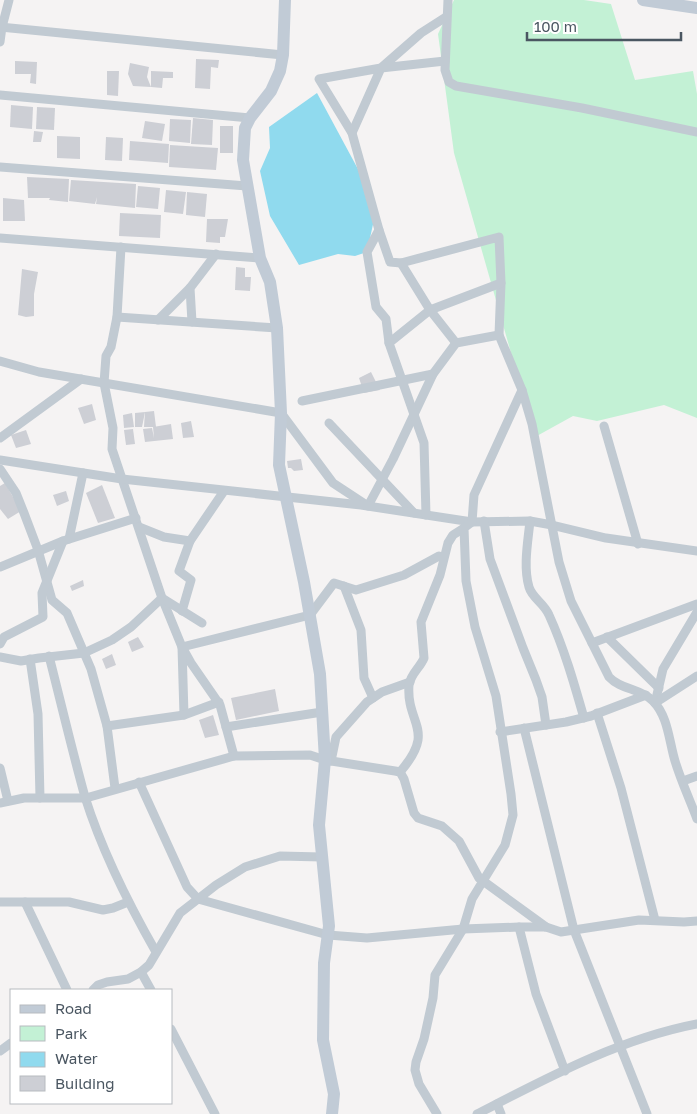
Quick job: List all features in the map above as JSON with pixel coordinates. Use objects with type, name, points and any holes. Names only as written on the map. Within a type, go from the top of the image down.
[{"type":"street","points":[[0,42],[1,27],[9,0]]},
{"type":"street","points":[[285,0],[283,55],[280,71],[271,91],[250,118],[245,128],[243,160],[260,258],[270,282],[277,328],[281,413],[279,465],[310,615],[320,674],[328,761]]},
{"type":"street","points":[[448,0],[445,70],[449,82],[456,86],[582,108],[697,132]]},
{"type":"street","points":[[643,0],[697,8]]},
{"type":"street","points":[[352,133],[381,68],[421,33],[446,17]]},
{"type":"street","points":[[1,27],[283,55]]},
{"type":"street","points":[[445,61],[381,68],[319,79],[352,133],[379,230],[390,262],[401,263],[499,237],[501,283],[499,335],[522,390],[532,424],[559,562],[571,602],[609,678],[613,682],[646,694],[663,715],[676,762],[696,817]]},
{"type":"street","points":[[0,95],[250,118]]},
{"type":"street","points":[[0,167],[247,186]]},
{"type":"street","points":[[379,230],[367,252],[376,307],[386,319],[389,343],[424,444],[426,515]]},
{"type":"street","points":[[0,238],[260,258]]},
{"type":"street","points":[[121,247],[117,317],[111,347],[106,356],[104,382],[113,428],[112,449],[162,598],[182,647],[195,670],[219,702],[234,756]]},
{"type":"street","points":[[158,320],[190,288],[216,254]]},
{"type":"street","points":[[401,263],[430,310],[456,343]]},
{"type":"street","points":[[389,343],[430,310],[501,283]]},
{"type":"street","points":[[190,288],[192,322]]},
{"type":"street","points":[[117,317],[277,328]]},
{"type":"street","points":[[368,506],[433,374],[456,343],[499,335]]},
{"type":"street","points":[[0,361],[39,372],[281,413],[333,483],[368,506]]},
{"type":"street","points":[[302,401],[433,374]]},
{"type":"street","points":[[0,438],[82,379]]},
{"type":"street","points":[[400,772],[416,751],[419,737],[419,728],[411,702],[410,682],[413,673],[424,658],[421,622],[440,575],[448,543],[453,535],[472,522],[474,495],[522,390]]},
{"type":"street","points":[[329,423],[414,513]]},
{"type":"street","points":[[604,426],[638,543]]},
{"type":"street","points":[[0,460],[122,479],[368,506],[472,522],[530,521],[552,524],[606,538],[697,551]]},
{"type":"street","points":[[0,469],[16,493],[38,550],[52,600],[67,613],[94,678],[107,726],[116,788]]},
{"type":"street","points":[[0,644],[4,637],[43,617],[42,594],[66,540],[83,473]]},
{"type":"street","points":[[182,611],[191,580],[179,571],[190,540],[224,491]]},
{"type":"street","points":[[484,521],[490,559],[539,689],[546,725]]},
{"type":"street","points":[[530,521],[527,558],[529,588],[536,599],[544,606],[550,618],[573,679],[584,718]]},
{"type":"street","points":[[0,567],[66,540],[137,522],[164,537],[190,540]]},
{"type":"street","points":[[437,1114],[419,1084],[415,1070],[424,1039],[435,975],[463,930],[472,899],[505,845],[513,815],[512,794],[500,732],[496,696],[475,627],[466,581],[464,528]]},
{"type":"street","points":[[182,647],[310,615],[334,583],[356,590],[404,575],[439,556]]},
{"type":"street","points":[[344,586],[361,630],[364,678],[373,698]]},
{"type":"street","points":[[162,598],[202,623]]},
{"type":"street","points":[[0,657],[21,661],[84,652],[112,640],[131,627],[162,598]]},
{"type":"street","points":[[592,642],[697,604]]},
{"type":"street","points":[[655,703],[663,669],[697,612]]},
{"type":"street","points":[[607,637],[659,688]]},
{"type":"street","points":[[182,647],[184,715]]},
{"type":"street","points":[[49,656],[86,798],[128,902],[156,952]]},
{"type":"street","points":[[30,660],[38,714],[40,798]]},
{"type":"street","points":[[655,703],[697,676]]},
{"type":"street","points":[[332,1114],[334,1094],[323,1040],[324,963],[329,926],[319,825],[328,761],[336,737],[367,702],[382,692],[410,682]]},
{"type":"street","points":[[500,732],[584,718],[646,694]]},
{"type":"street","points":[[107,726],[184,715],[219,702]]},
{"type":"street","points":[[226,727],[322,712]]},
{"type":"street","points":[[597,713],[621,788],[655,920]]},
{"type":"street","points":[[524,728],[574,930],[622,1046],[647,1114]]},
{"type":"street","points":[[0,768],[4,802],[24,798],[86,798],[234,756],[310,755],[328,761],[400,772]]},
{"type":"street","points":[[400,772],[404,779],[414,813],[418,818],[442,826],[459,842],[479,878],[546,927],[561,932],[639,920],[697,921]]},
{"type":"street","points":[[683,781],[697,776]]},
{"type":"street","points":[[139,782],[186,887],[198,899],[328,934],[368,938],[463,930],[546,927]]},
{"type":"street","points":[[95,989],[98,985],[128,979],[141,972],[149,965],[180,913],[245,867],[280,856],[322,857]]},
{"type":"street","points":[[0,902],[69,902],[103,910],[128,902]]},
{"type":"street","points":[[25,902],[67,989]]},
{"type":"street","points":[[518,927],[536,994],[565,1071]]},
{"type":"street","points":[[141,972],[150,989]]},
{"type":"street","points":[[477,1114],[565,1071],[622,1046],[672,1029],[697,1024]]},
{"type":"street","points":[[172,1031],[215,1114]]},
{"type":"street","points":[[497,1104],[502,1114]]},
{"type":"green space","points":[[454,0],[584,0],[611,4],[635,80],[693,71],[697,94],[697,418],[664,405],[597,421],[573,416],[535,437],[454,153],[438,34]]},
{"type":"water","points":[[317,93],[366,184],[375,215],[367,252],[355,256],[338,254],[299,265],[270,216],[260,171],[270,148],[269,127]]},
{"type":"building","points":[[196,59],[219,60],[218,68],[211,67],[210,89],[195,88]]},
{"type":"building","points":[[15,61],[37,62],[36,84],[30,83],[31,74],[15,74]]},
{"type":"building","points":[[130,63],[149,67],[147,77],[151,87],[133,86],[128,74]]},
{"type":"building","points":[[107,71],[119,71],[118,96],[107,95]]},
{"type":"building","points":[[151,71],[173,72],[173,78],[163,78],[162,88],[151,87]]},
{"type":"building","points":[[11,105],[33,107],[32,129],[10,127]]},
{"type":"building","points":[[37,107],[55,108],[54,130],[36,129]]},
{"type":"building","points":[[193,118],[213,120],[212,145],[191,144]]},
{"type":"building","points":[[170,119],[191,120],[190,143],[169,141]]},
{"type":"building","points":[[145,121],[165,124],[162,141],[142,138]]},
{"type":"building","points":[[220,126],[233,126],[233,153],[220,153]]},
{"type":"building","points":[[34,131],[43,132],[41,142],[33,142]]},
{"type":"building","points":[[57,136],[80,137],[80,159],[57,158]]},
{"type":"building","points":[[106,137],[123,138],[122,161],[105,160]]},
{"type":"building","points":[[130,141],[169,144],[168,163],[129,160]]},
{"type":"building","points":[[170,145],[218,148],[216,170],[169,167]]},
{"type":"building","points":[[27,177],[69,179],[68,202],[49,200],[50,198],[28,198]]},
{"type":"building","points":[[71,180],[136,184],[135,208],[96,204],[97,197],[95,204],[69,201]]},
{"type":"building","points":[[138,186],[160,188],[158,209],[136,207]]},
{"type":"building","points":[[166,190],[186,192],[183,214],[164,212]]},
{"type":"building","points":[[187,192],[207,194],[205,217],[186,215]]},
{"type":"building","points":[[3,198],[24,200],[25,221],[3,221]]},
{"type":"building","points":[[120,213],[161,215],[160,238],[119,236]]},
{"type":"building","points":[[207,219],[228,219],[225,237],[220,237],[220,243],[206,242]]},
{"type":"building","points":[[236,267],[245,268],[245,277],[251,277],[250,291],[235,290]]},
{"type":"building","points":[[22,269],[38,272],[34,294],[34,316],[18,315]]},
{"type":"building","points":[[371,372],[380,390],[364,393],[359,378]]},
{"type":"building","points":[[92,404],[96,420],[84,424],[78,408]]},
{"type":"building","points":[[154,411],[156,427],[144,427],[145,412]]},
{"type":"building","points":[[145,412],[142,427],[135,427],[135,413]]},
{"type":"building","points":[[132,413],[134,427],[124,428],[123,415]]},
{"type":"building","points":[[191,421],[194,437],[183,438],[181,423]]},
{"type":"building","points":[[171,424],[173,439],[145,442],[143,429],[152,428],[154,438],[153,427]]},
{"type":"building","points":[[133,429],[135,444],[126,445],[124,430]]},
{"type":"building","points":[[26,430],[31,444],[16,448],[11,435]]},
{"type":"building","points":[[301,459],[303,470],[294,471],[288,468],[287,461]]},
{"type":"building","points":[[5,483],[21,511],[8,519],[0,509],[0,486]]},
{"type":"building","points":[[102,485],[115,518],[98,523],[86,493]]},
{"type":"building","points":[[66,491],[69,501],[57,506],[53,495]]},
{"type":"building","points":[[83,580],[84,586],[72,591],[70,586]]},
{"type":"building","points":[[138,637],[144,647],[132,652],[128,642]]},
{"type":"building","points":[[112,654],[116,665],[106,669],[102,659]]},
{"type":"building","points":[[275,689],[279,711],[236,720],[231,698]]},
{"type":"building","points":[[213,715],[219,735],[205,738],[199,720]]}]
